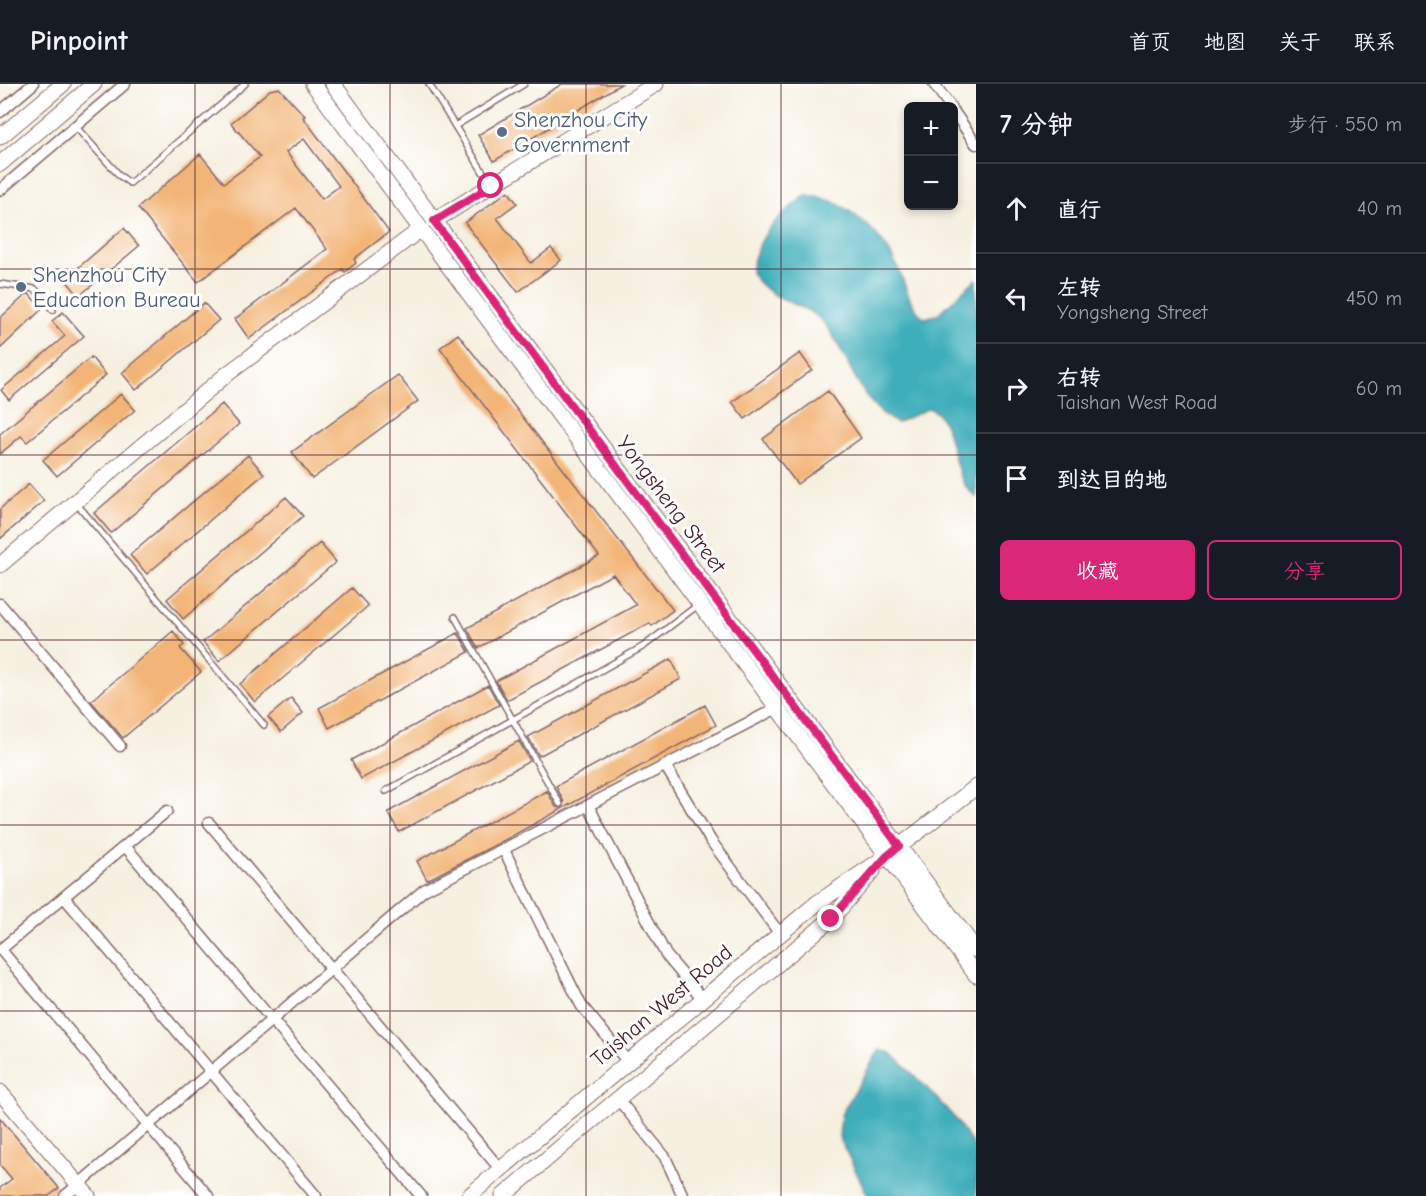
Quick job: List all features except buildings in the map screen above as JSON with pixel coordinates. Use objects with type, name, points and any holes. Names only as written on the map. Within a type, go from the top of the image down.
[{"type":"main road","points":[[0,137],[63,84]]},
{"type":"main road","points":[[0,164],[94,84]]},
{"type":"main road","name":"Yongsheng Street","points":[[313,84],[427,225],[893,851],[976,975]]},
{"type":"main road","name":"Yongsheng Street","points":[[333,84],[427,225],[699,604],[777,708],[976,950]]},
{"type":"main road","points":[[0,566],[226,375],[427,225],[656,84]]},
{"type":"main road","name":"Taishan West Road","points":[[469,1196],[817,903],[893,851],[976,787]]},
{"type":"main road","name":"Taishan West Road","points":[[503,1196],[831,919],[893,851]]},
{"type":"main road","points":[[0,1092],[83,1190]]},
{"type":"street","points":[[0,112],[33,84]]},
{"type":"street","points":[[0,190],[125,84]]},
{"type":"street","points":[[934,84],[947,102]]},
{"type":"street","points":[[958,118],[976,144]]},
{"type":"street","points":[[0,604],[120,746]]},
{"type":"street","points":[[65,1196],[83,1190],[149,1125],[424,890],[589,807],[777,708]]},
{"type":"street","points":[[666,767],[711,841],[780,934]]},
{"type":"street","points":[[589,807],[666,955],[703,999]]},
{"type":"street","points":[[168,811],[1,950],[208,1196]]},
{"type":"street","points":[[209,823],[501,1170]]},
{"type":"street","points":[[125,846],[421,1196]]},
{"type":"street","points":[[504,850],[581,1005],[628,1062]]},
{"type":"street","points":[[64,897],[316,1196]]},
{"type":"street","points":[[618,1099],[665,1157],[683,1196]]},
{"type":"lane","points":[[75,126],[120,176],[130,183],[245,84]]},
{"type":"lane","points":[[429,84],[491,186]]},
{"type":"lane","points":[[455,126],[524,84]]},
{"type":"lane","points":[[0,284],[35,289],[53,310]]},
{"type":"lane","points":[[75,502],[264,725]]},
{"type":"lane","points":[[386,791],[644,646],[699,604]]},
{"type":"lane","points":[[455,617],[560,804]]},
{"type":"water","points":[[806,195],[834,202],[860,219],[882,241],[900,273],[914,307],[924,318],[937,315],[976,279],[976,497],[960,476],[945,424],[938,414],[929,408],[897,423],[883,414],[863,392],[825,324],[817,316],[769,291],[751,272],[763,237],[777,219]]},
{"type":"water","points":[[879,1050],[891,1053],[925,1086],[954,1117],[976,1149],[976,1196],[868,1196],[839,1137],[841,1115]]},
{"type":"place","name":"Shenzhou City Government","points":[[502,132]]},
{"type":"place","name":"Shenzhou City Education Bureau","points":[[21,287]]},
{"type":"route","points":[[491,186],[434,221],[899,846],[887,856],[831,919]]}]
